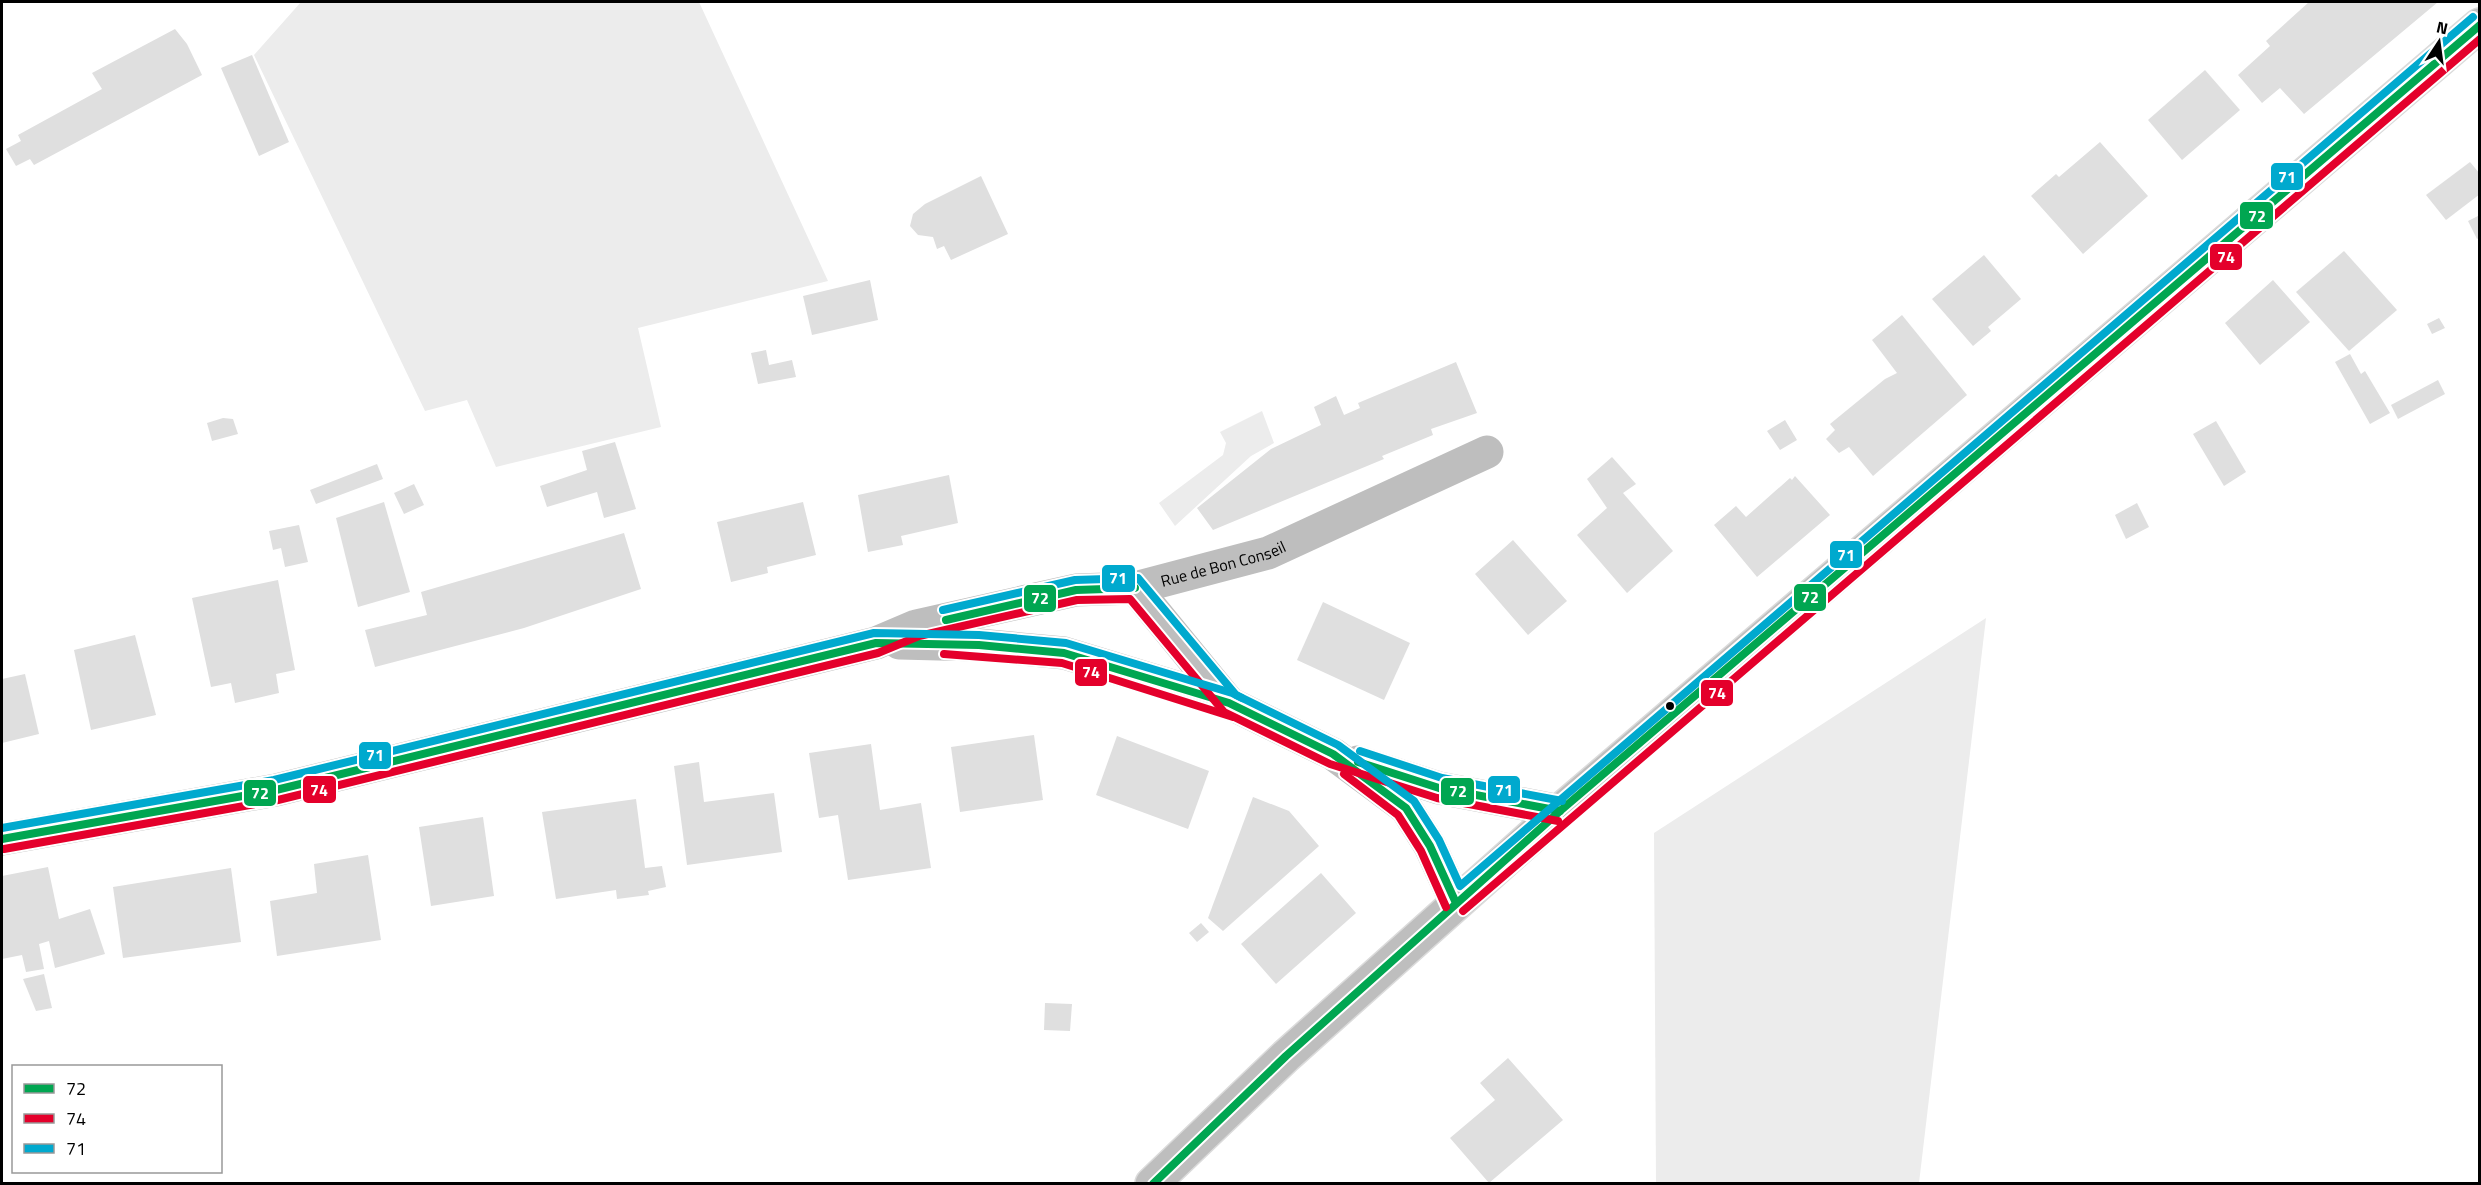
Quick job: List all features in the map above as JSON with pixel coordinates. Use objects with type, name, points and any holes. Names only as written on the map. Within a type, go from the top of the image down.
[{"type":"street","points":[[1152,1184],[1286,1056],[1560,812],[2480,25]]},
{"type":"street","name":"Rue de Bon Conseil","points":[[2,839],[276,790],[876,643],[916,626],[1076,590],[1135,588],[1268,553],[1487,452]]},
{"type":"street","points":[[1135,588],[1229,703]]},
{"type":"street","name":"Rue de Bon Conseil","points":[[876,643],[979,645],[1064,652],[1229,703],[1333,754],[1406,808],[1430,846],[1456,903]]},
{"type":"street","points":[[1333,754],[1439,788],[1560,812]]},
{"type":"shaded area","points":[[301,2],[699,2],[828,281],[638,328],[661,427],[496,467],[467,400],[425,411],[254,55]]},
{"type":"shaded area","points":[[1262,411],[1274,443],[1251,456],[1175,526],[1159,503],[1223,455],[1226,443],[1220,432]]},
{"type":"shaded area","points":[[1986,618],[1919,1183],[1656,1183],[1654,833]]},
{"type":"building","points":[[2309,2],[2438,2],[2304,114],[2280,88],[2262,103],[2238,75],[2270,46],[2266,41]]},
{"type":"building","points":[[175,29],[187,44],[202,75],[34,165],[30,159],[16,166],[6,149],[21,141],[18,135],[102,89],[92,73]]},
{"type":"building","points":[[252,55],[289,142],[259,156],[221,68]]},
{"type":"building","points":[[2205,70],[2240,110],[2182,160],[2148,120]]},
{"type":"building","points":[[2100,142],[2148,196],[2083,254],[2031,196],[2056,174],[2059,177]]},
{"type":"building","points":[[2470,162],[2480,174],[2480,194],[2446,220],[2426,195]]},
{"type":"building","points":[[981,176],[1008,234],[951,260],[944,246],[937,249],[933,237],[918,235],[910,226],[913,214],[925,204]]},
{"type":"building","points":[[2480,215],[2480,237],[2477,239],[2468,221]]},
{"type":"building","points":[[2344,251],[2397,310],[2349,351],[2296,292]]},
{"type":"building","points":[[1984,255],[2021,299],[1988,327],[1991,331],[1973,346],[1932,299]]},
{"type":"building","points":[[870,280],[878,320],[812,335],[803,296]]},
{"type":"building","points":[[2273,280],[2310,322],[2260,365],[2225,323]]},
{"type":"building","points":[[1902,315],[1967,395],[1873,476],[1849,447],[1839,453],[1826,439],[1835,430],[1830,424],[1885,379],[1897,373],[1872,340]]},
{"type":"building","points":[[2439,318],[2445,328],[2432,334],[2427,324]]},
{"type":"building","points":[[766,350],[769,365],[792,360],[796,377],[758,384],[751,353]]},
{"type":"building","points":[[2350,354],[2361,374],[2365,371],[2390,413],[2370,424],[2335,362]]},
{"type":"building","points":[[1456,362],[1477,413],[1431,429],[1433,435],[1382,456],[1384,459],[1213,530],[1197,508],[1271,449],[1321,425],[1314,407],[1336,396],[1344,415],[1360,408],[1358,403]]},
{"type":"building","points":[[2438,380],[2445,394],[2398,419],[2391,405]]},
{"type":"building","points":[[223,418],[233,419],[238,434],[212,441],[207,423]]},
{"type":"building","points":[[1785,420],[1797,440],[1780,450],[1767,431]]},
{"type":"building","points":[[2216,421],[2246,472],[2224,486],[2193,434]]},
{"type":"building","points":[[615,442],[636,509],[604,518],[597,492],[547,507],[540,486],[587,470],[582,451]]},
{"type":"building","points":[[1612,457],[1636,484],[1623,493],[1673,551],[1627,593],[1577,535],[1607,508],[1587,479]]},
{"type":"building","points":[[377,464],[383,479],[316,504],[310,490]]},
{"type":"building","points":[[949,475],[958,523],[901,536],[903,545],[868,552],[858,495]]},
{"type":"building","points":[[1795,476],[1830,515],[1757,577],[1714,525],[1736,506],[1746,517]]},
{"type":"building","points":[[414,484],[424,505],[404,514],[394,493]]},
{"type":"building","points":[[384,502],[410,592],[358,607],[336,518]]},
{"type":"building","points":[[803,502],[816,555],[767,567],[768,573],[731,582],[717,522]]},
{"type":"building","points":[[2137,503],[2149,527],[2126,539],[2115,515]]},
{"type":"building","points":[[299,525],[308,562],[285,567],[281,548],[273,550],[269,531]]},
{"type":"building","points":[[624,533],[641,589],[524,628],[375,667],[365,630],[427,615],[421,592]]},
{"type":"building","points":[[1513,540],[1567,601],[1528,635],[1475,574]]},
{"type":"building","points":[[278,580],[295,670],[276,674],[279,693],[235,703],[231,683],[211,687],[192,598]]},
{"type":"building","points":[[1323,602],[1410,643],[1384,700],[1297,660]]},
{"type":"building","points":[[135,635],[156,715],[91,730],[74,650]]},
{"type":"building","points":[[25,674],[39,734],[2,743],[2,679]]},
{"type":"building","points":[[1034,735],[1043,800],[960,812],[951,747]]},
{"type":"building","points":[[1117,736],[1209,771],[1188,829],[1096,795]]},
{"type":"building","points":[[871,744],[880,810],[921,803],[931,868],[848,880],[838,815],[819,818],[809,753]]},
{"type":"building","points":[[699,762],[704,802],[774,793],[782,852],[687,865],[674,766]]},
{"type":"building","points":[[1253,797],[1289,811],[1319,846],[1223,931],[1208,918]]},
{"type":"building","points":[[636,799],[645,868],[662,866],[666,887],[648,891],[649,895],[617,899],[616,890],[556,899],[542,812]]},
{"type":"building","points":[[483,817],[494,896],[431,906],[419,827]]},
{"type":"building","points":[[368,855],[381,940],[277,956],[270,901],[317,893],[314,864]]},
{"type":"building","points":[[48,867],[59,919],[90,909],[105,954],[55,968],[49,941],[39,944],[44,969],[26,972],[22,955],[2,959],[2,876]]},
{"type":"building","points":[[231,868],[241,942],[123,958],[113,887]]},
{"type":"building","points":[[1321,873],[1356,913],[1276,984],[1241,944]]},
{"type":"building","points":[[1201,923],[1209,932],[1197,942],[1189,933]]},
{"type":"building","points":[[44,974],[52,1008],[36,1011],[23,979]]},
{"type":"building","points":[[1045,1003],[1072,1004],[1070,1031],[1044,1030]]},
{"type":"building","points":[[1508,1058],[1563,1120],[1489,1183],[1450,1138],[1495,1100],[1480,1083]]},
{"type":"transit line","name":"71","points":[[2,828],[274,780],[874,633],[979,635],[1066,643],[1232,693],[1338,745],[1414,801],[1439,840],[1460,886],[2473,17]]},
{"type":"transit line","name":"72","points":[[1153,1184],[1286,1056],[1560,811],[2480,25]]},
{"type":"transit line","name":"74","points":[[1463,911],[2480,39]]},
{"type":"transit line","name":"71","points":[[943,610],[1075,580],[1138,578],[1236,695],[1242,698]]},
{"type":"transit line","name":"72","points":[[946,620],[1076,590],[1135,588]]},
{"type":"transit line","name":"74","points":[[4,849],[278,800],[878,653],[919,636],[1077,600],[1130,599],[1224,712],[1330,764],[1437,798],[1558,821]]},
{"type":"transit line","name":"72","points":[[2,839],[276,790],[876,643],[979,645],[1064,653],[1229,703],[1333,754],[1406,808],[1430,846],[1456,903]]},
{"type":"transit line","name":"74","points":[[944,654],[1062,663],[1233,717]]},
{"type":"transit line","name":"71","points":[[1360,751],[1442,778],[1562,801]]},
{"type":"transit line","name":"72","points":[[1358,762],[1439,788],[1560,811]]},
{"type":"transit line","name":"74","points":[[1344,774],[1398,815],[1421,851],[1446,907]]}]
